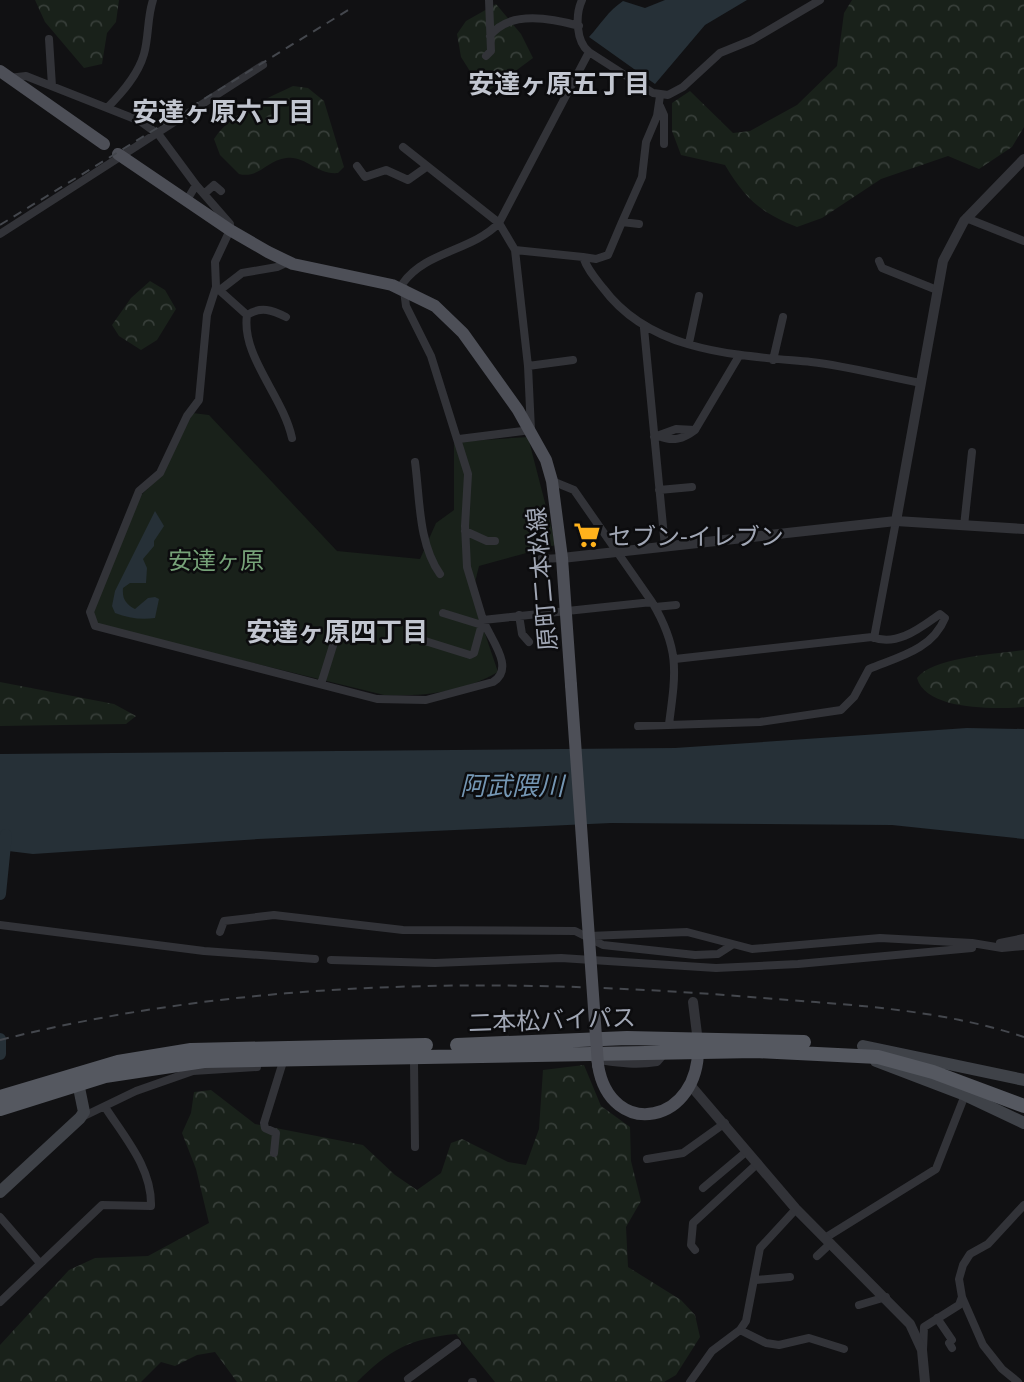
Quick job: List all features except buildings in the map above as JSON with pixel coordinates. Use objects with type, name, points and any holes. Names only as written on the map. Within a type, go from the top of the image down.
[{"type":"highway","name":"二本松バイパス","points":[[77,1079],[118,1062],[191,1050],[536,1044],[627,1038],[699,1048],[756,1051],[858,1050],[958,1070],[1024,1097]]},
{"type":"highway","name":"二本松バイパス","points":[[77,1079],[204,1061],[442,1054],[664,1054],[699,1048]]},
{"type":"highway","name":"二本松バイパス","points":[[858,1050],[933,1072],[1024,1106]]},
{"type":"highway","points":[[0,1097],[77,1079]]},
{"type":"highway","points":[[0,1109],[77,1079]]},
{"type":"main road","points":[[5,75],[104,144]]},
{"type":"main road","name":"原町二本松線","points":[[120,155],[230,230],[288,262],[369,278],[403,290],[435,306],[463,333],[531,430],[546,460],[552,481],[562,558],[598,1065],[603,1083],[611,1096],[634,1112],[648,1114],[666,1110],[679,1102],[691,1086]]},
{"type":"main road","points":[[691,1086],[699,1048]]},
{"type":"main road","points":[[858,1050],[1024,1080]]},
{"type":"main road","points":[[858,1050],[1024,1123]]},
{"type":"main road","points":[[0,1192],[80,1118],[84,1112],[77,1079]]},
{"type":"street","points":[[107,108],[133,77],[145,52],[147,17],[153,0]]},
{"type":"street","points":[[486,56],[491,51],[489,0]]},
{"type":"street","points":[[582,0],[577,15],[582,46],[660,101],[664,115],[664,144]]},
{"type":"street","points":[[515,250],[596,259],[608,255],[642,177],[646,142],[660,101],[683,87],[720,53],[752,40],[820,0]]},
{"type":"street","points":[[490,36],[504,22],[515,19],[579,26]]},
{"type":"street","points":[[49,40],[52,86]]},
{"type":"street","points":[[5,75],[26,76],[140,121],[157,134],[230,224],[230,230],[215,262],[218,288],[207,315],[199,400],[187,416],[160,472],[139,491],[89,617],[95,626],[377,699],[423,701],[493,682],[501,676],[504,666],[482,623],[467,567],[465,531],[468,474],[459,439],[431,356],[406,306],[403,283],[420,265],[474,241],[499,223],[589,52]]},
{"type":"street","points":[[0,234],[263,65]]},
{"type":"street","points":[[403,147],[425,168],[499,223],[515,250],[528,366],[531,430],[459,439]]},
{"type":"street","points":[[874,638],[943,261],[966,218],[1024,159]]},
{"type":"street","points":[[357,166],[365,177],[386,170],[408,180],[425,168]]},
{"type":"street","points":[[187,200],[196,185]]},
{"type":"street","points":[[204,194],[214,185],[221,191]]},
{"type":"street","points":[[966,218],[1024,241]]},
{"type":"street","points":[[622,222],[639,224]]},
{"type":"street","points":[[583,257],[615,304],[644,328],[739,356],[813,362],[921,383]]},
{"type":"street","points":[[879,261],[882,268],[937,290]]},
{"type":"street","points":[[218,288],[242,273],[277,267],[288,262]]},
{"type":"street","points":[[218,288],[247,315],[247,342],[282,405],[292,438]]},
{"type":"street","points":[[689,343],[699,296]]},
{"type":"street","points":[[247,315],[264,309],[286,317]]},
{"type":"street","points":[[773,360],[783,317]]},
{"type":"street","points":[[644,328],[665,547]]},
{"type":"street","points":[[655,436],[676,429],[695,429],[739,356]]},
{"type":"street","points":[[528,366],[573,360]]},
{"type":"street","points":[[964,526],[972,452]]},
{"type":"street","points":[[415,462],[430,560],[440,574]]},
{"type":"street","points":[[552,481],[574,490],[667,626],[675,659],[669,724]]},
{"type":"street","points":[[659,490],[692,487]]},
{"type":"street","points":[[541,559],[617,553],[896,521],[1024,529]]},
{"type":"street","points":[[465,531],[487,541],[495,541]]},
{"type":"street","points":[[443,613],[482,623],[519,615],[676,605]]},
{"type":"street","points":[[638,726],[760,722],[841,710],[854,697],[869,669],[916,650],[941,627],[945,618],[940,614],[897,639],[884,641],[874,638],[675,659]]},
{"type":"street","points":[[519,615],[522,634],[529,642]]},
{"type":"street","points":[[409,636],[470,655],[474,653],[482,623]]},
{"type":"street","points":[[321,684],[336,636]]},
{"type":"street","points":[[220,932],[224,922],[274,915],[403,930],[575,931],[603,945],[663,953],[709,955],[732,945]]},
{"type":"street","points":[[0,925],[204,951],[315,959]]},
{"type":"street","points":[[589,936],[693,933],[732,945],[762,948],[880,938],[906,942],[972,943],[1002,948],[1024,946]]},
{"type":"street","points":[[1000,943],[1024,938]]},
{"type":"street","points":[[331,960],[435,963],[561,958],[716,968],[798,964],[972,948]]},
{"type":"street","points":[[693,1002],[699,1048]]},
{"type":"street","points":[[80,1118],[136,1091],[193,1071],[282,1065],[589,1059],[624,1066],[657,1062],[664,1054]]},
{"type":"street","points":[[414,1062],[415,1147]]},
{"type":"street","points":[[274,1153],[276,1133],[265,1128],[264,1122],[282,1065]]},
{"type":"street","points":[[691,1086],[796,1209],[901,1313],[915,1332],[923,1357]]},
{"type":"street","points":[[817,1256],[828,1240],[936,1169],[965,1095]]},
{"type":"street","points":[[0,1302],[39,1262],[64,1244],[102,1205],[151,1206],[152,1185],[141,1162],[105,1107]]},
{"type":"street","points":[[647,1160],[683,1153],[725,1123]]},
{"type":"street","points":[[703,1188],[747,1151]]},
{"type":"street","points":[[695,1250],[691,1245],[693,1223],[758,1163]]},
{"type":"street","points":[[1018,1382],[1002,1370],[983,1345],[962,1297],[960,1279],[962,1265],[970,1254],[988,1244],[1024,1205]]},
{"type":"street","points":[[690,1382],[712,1351],[740,1330],[750,1313],[760,1248],[796,1209]]},
{"type":"street","points":[[0,1217],[39,1262]]},
{"type":"street","points":[[756,1280],[790,1277]]},
{"type":"street","points":[[859,1306],[886,1297]]},
{"type":"street","points":[[924,1327],[954,1310],[962,1297]]},
{"type":"street","points":[[901,1313],[924,1327]]},
{"type":"street","points":[[937,1318],[952,1340],[949,1343],[952,1348]]},
{"type":"street","points":[[924,1327],[925,1382]]},
{"type":"street","points":[[740,1330],[766,1343],[779,1345],[809,1338],[844,1349]]},
{"type":"street","points":[[409,1381],[457,1343]]},
{"type":"green space","points":[[35,0],[119,0],[116,22],[107,33],[102,64],[84,68],[45,22]]},
{"type":"green space","points":[[852,0],[1024,0],[1024,127],[1012,147],[979,169],[948,156],[881,179],[822,218],[797,227],[755,204],[725,165],[681,155],[672,131],[672,103],[690,91],[733,133],[750,131],[797,105],[837,66],[844,13]]},
{"type":"green space","points":[[496,4],[521,34],[533,58],[487,92],[482,90],[461,57],[457,34],[466,21]]},
{"type":"green space","points":[[293,86],[308,88],[324,101],[344,167],[338,173],[330,173],[299,159],[286,158],[273,162],[258,172],[239,174],[220,155],[214,139],[239,114]]},
{"type":"green space","points":[[150,281],[165,290],[176,309],[157,340],[141,350],[119,336],[112,325],[131,298]]},
{"type":"green space","name":"安達ヶ原","points":[[193,413],[209,415],[337,551],[420,559],[436,523],[454,510],[454,442],[528,437],[556,545],[479,566],[472,595],[498,672],[457,689],[413,695],[384,695],[98,625],[92,615],[141,495],[160,477]]},
{"type":"green space","points":[[1024,650],[1024,707],[963,706],[947,702],[923,689],[917,678],[937,665],[951,661]]},
{"type":"green space","points":[[0,682],[114,704],[136,716],[126,724],[0,726]]},
{"type":"green space","points":[[584,1065],[601,1106],[630,1127],[631,1161],[641,1201],[626,1227],[628,1267],[681,1300],[695,1315],[700,1337],[676,1375],[664,1382],[495,1382],[456,1334],[426,1339],[402,1347],[357,1382],[237,1382],[215,1352],[197,1355],[175,1366],[161,1362],[141,1382],[0,1382],[0,1345],[69,1270],[95,1258],[148,1256],[209,1223],[196,1169],[182,1133],[191,1113],[194,1092],[211,1090],[255,1124],[363,1145],[395,1175],[417,1190],[441,1173],[451,1143],[462,1139],[508,1162],[526,1165],[539,1129],[543,1070]]},
{"type":"water","points":[[665,0],[747,0],[705,25],[655,84],[589,37],[623,1],[645,8]]},
{"type":"water","points":[[155,511],[164,526],[154,541],[154,546],[143,559],[147,568],[146,583],[130,583],[123,588],[123,595],[125,601],[135,609],[148,598],[159,599],[155,618],[135,618],[115,613],[112,606],[115,591]]},
{"type":"water","name":"阿武隈川","points":[[967,728],[1024,729],[1024,839],[892,825],[611,823],[258,839],[33,854],[0,850],[0,754],[675,748]]},
{"type":"waterway","points":[[0,894],[6,835]]},
{"type":"waterway","points":[[0,1039],[0,1054]]},
{"type":"railway","points":[[0,225],[353,7]]},
{"type":"railway","points":[[0,1040],[94,1019],[189,1004],[284,993],[475,985],[667,991],[862,1006],[960,1020],[1024,1037]]},
{"type":"place","name":"セブン-イレブン","points":[[587,535]]},
{"type":"district","name":"安達ヶ原五丁目","points":[[559,83]]},
{"type":"district","name":"安達ヶ原六丁目","points":[[223,111]]},
{"type":"district","name":"安達ヶ原四丁目","points":[[337,631]]}]
